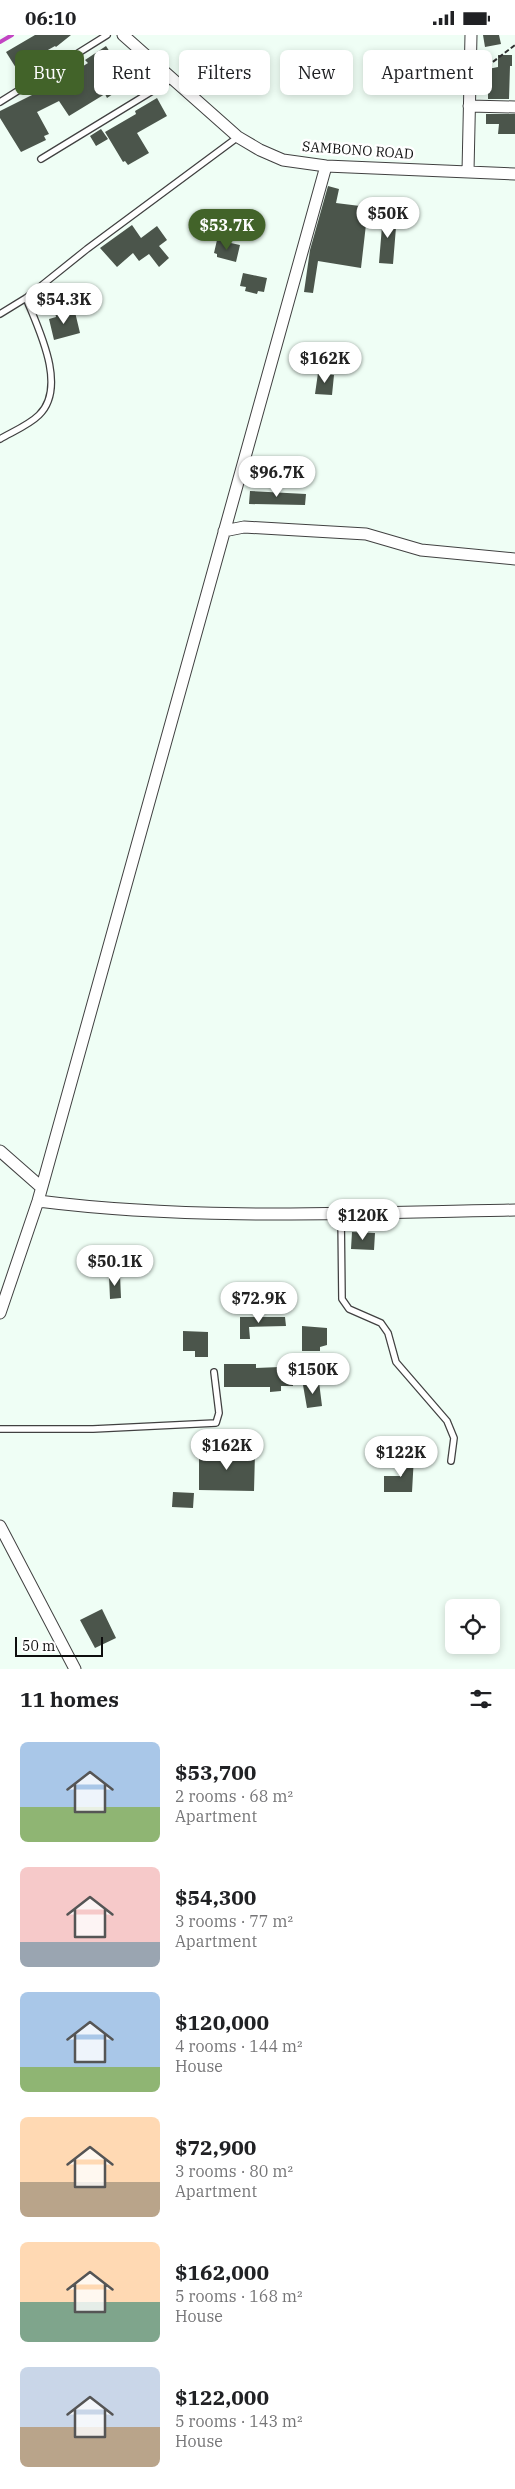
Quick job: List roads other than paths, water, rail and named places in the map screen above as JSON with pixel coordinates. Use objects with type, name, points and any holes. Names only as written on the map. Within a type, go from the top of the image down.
[{"type":"street","name":"SAMBONO ROAD","points":[[123,35],[238,137],[260,150],[283,160],[326,166],[515,174]]},
{"type":"street","points":[[468,171],[471,35]]},
{"type":"street","points":[[469,106],[515,107]]},
{"type":"street","points":[[0,1313],[42,1187],[326,166]]},
{"type":"street","points":[[224,531],[244,527],[366,534],[421,550],[515,559]]},
{"type":"street","points":[[0,1151],[42,1187]]},
{"type":"street","points":[[38,1201],[90,1208],[215,1215],[515,1211]]},
{"type":"street","points":[[0,1526],[75,1669]]},
{"type":"lane","points":[[0,102],[107,35]]},
{"type":"lane","points":[[42,159],[172,79]]},
{"type":"lane","points":[[0,314],[26,298],[87,249],[238,137]]},
{"type":"lane","points":[[0,439],[40,414],[50,395],[50,365],[26,298]]},
{"type":"lane","points":[[341,1213],[342,1299],[349,1309],[382,1323],[388,1333],[396,1362],[447,1421],[454,1439],[451,1461]]},
{"type":"lane","points":[[0,1429],[93,1429],[216,1423],[219,1413],[214,1372]]},
{"type":"waterway","points":[[0,42],[12,35]]}]
